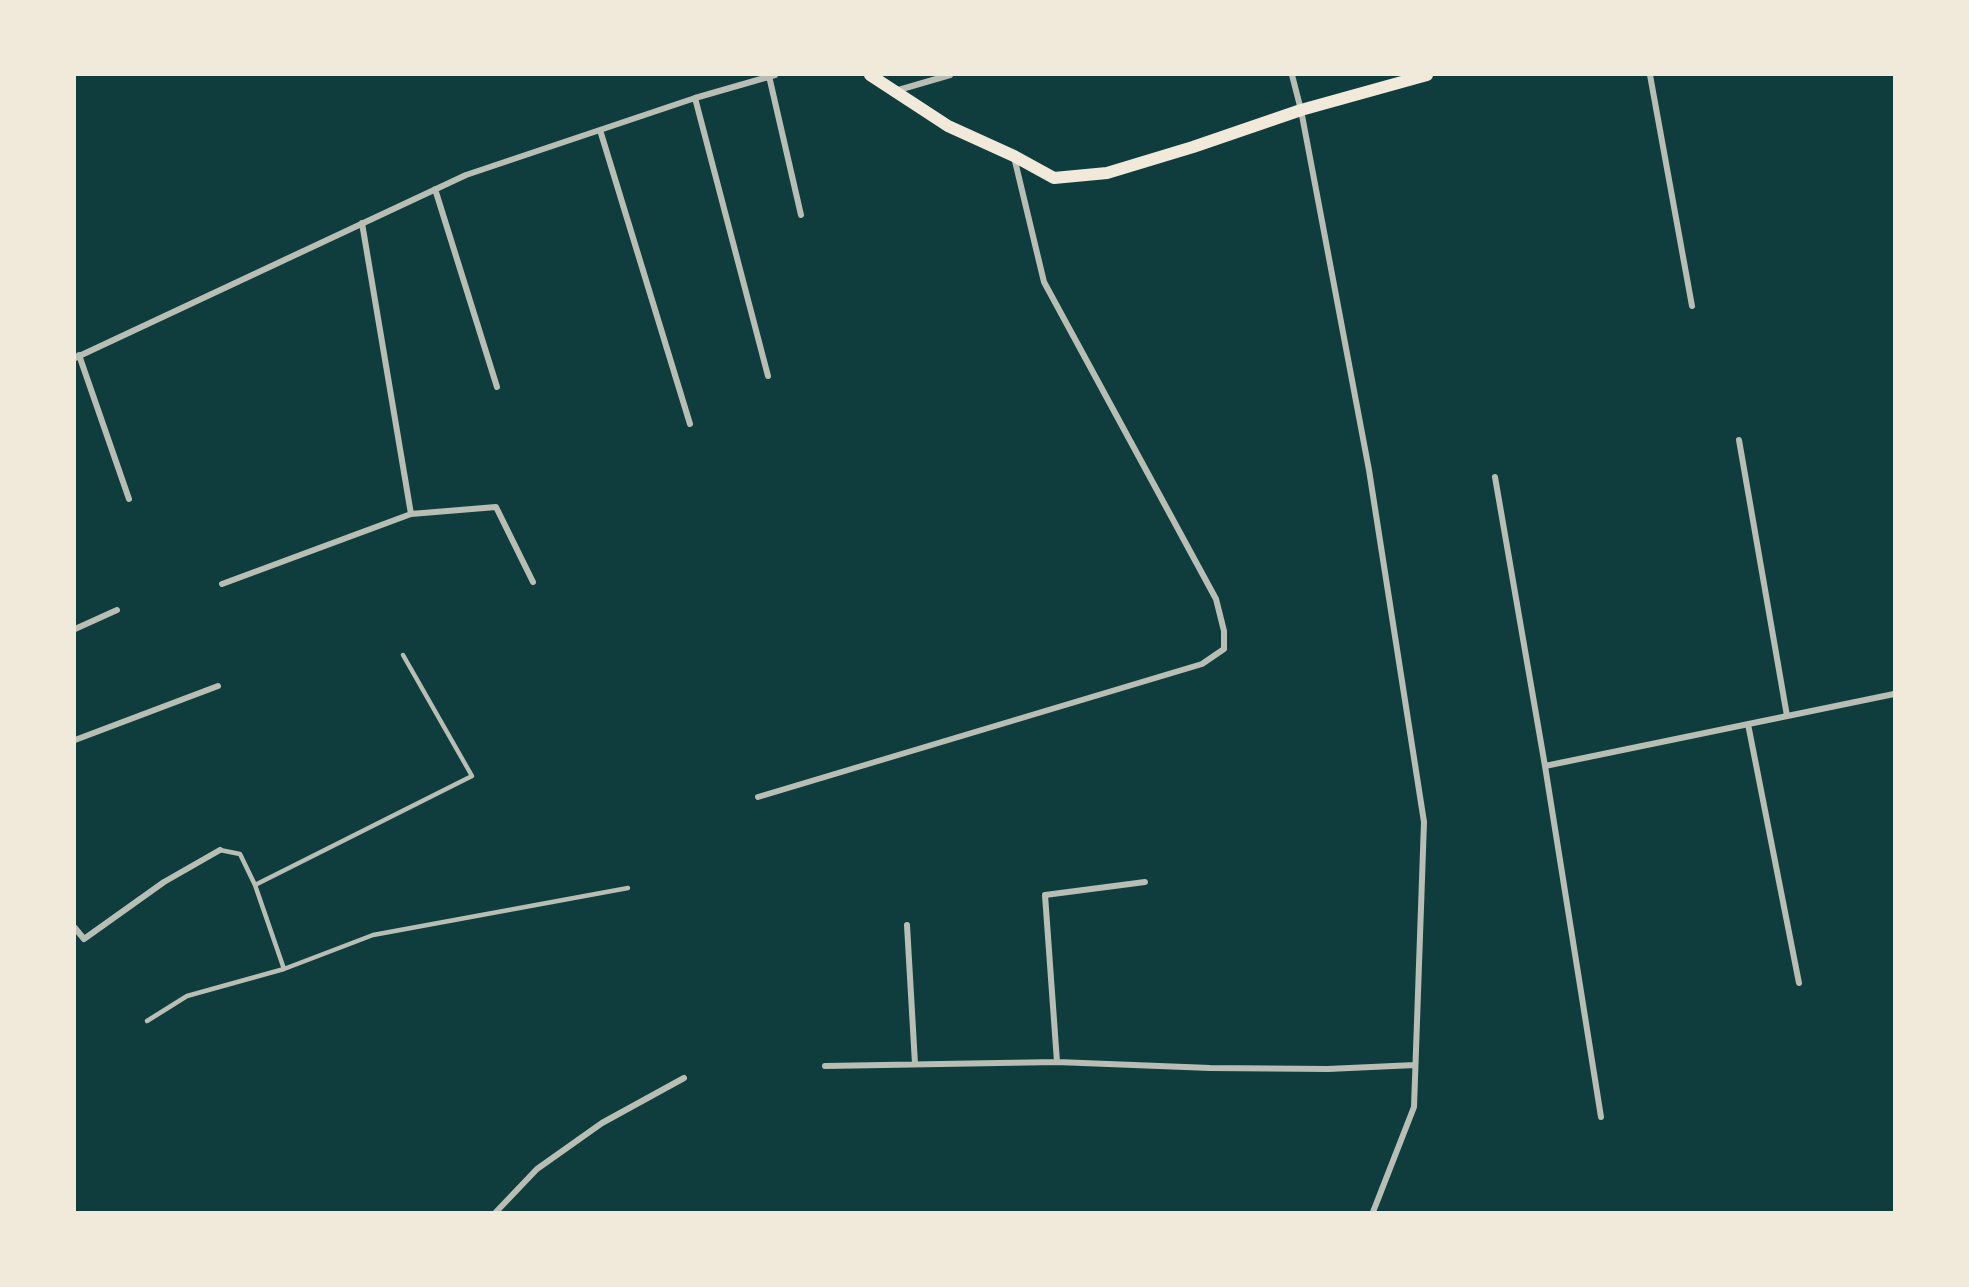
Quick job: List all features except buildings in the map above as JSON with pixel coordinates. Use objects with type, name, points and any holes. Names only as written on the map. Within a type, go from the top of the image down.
[{"type":"main road","points":[[870,75],[948,126],[1014,156],[1054,178],[1107,173],[1193,147],[1301,110],[1427,75]]},
{"type":"street","points":[[895,91],[950,75]]},
{"type":"street","points":[[1292,75],[1301,110],[1369,470],[1424,822],[1414,1107],[1374,1210],[1368,1212]]},
{"type":"street","points":[[1650,75],[1692,306]]},
{"type":"street","points":[[129,500],[77,356],[466,175],[695,98],[772,76],[801,215]]},
{"type":"street","points":[[695,98],[768,376]]},
{"type":"street","points":[[600,130],[690,424]]},
{"type":"street","points":[[758,796],[1202,664],[1224,649],[1224,631],[1216,599],[1044,282],[1014,156]]},
{"type":"street","points":[[435,189],[497,387]]},
{"type":"street","points":[[362,223],[411,514]]},
{"type":"street","points":[[1738,440],[1787,716]]},
{"type":"street","points":[[1495,477],[1545,766],[1601,1117]]},
{"type":"street","points":[[222,584],[411,514],[496,507],[533,582]]},
{"type":"street","points":[[75,628],[117,609]]},
{"type":"street","points":[[75,740],[218,686]]},
{"type":"street","points":[[1545,766],[1894,694]]},
{"type":"street","points":[[1748,724],[1799,982]]},
{"type":"street","points":[[75,927],[84,939],[164,882],[220,850]]},
{"type":"street","points":[[1058,1062],[1045,895],[1145,882]]},
{"type":"street","points":[[907,925],[915,1064]]},
{"type":"street","points":[[825,1066],[1058,1062],[1210,1068],[1328,1069],[1415,1065]]},
{"type":"street","points":[[496,1212],[537,1169],[602,1124],[684,1078]]},
{"type":"lane","points":[[255,885],[472,776],[403,655]]},
{"type":"lane","points":[[220,850],[240,854],[255,885],[284,969]]},
{"type":"lane","points":[[147,1021],[187,996],[284,969],[373,935],[628,888]]}]
